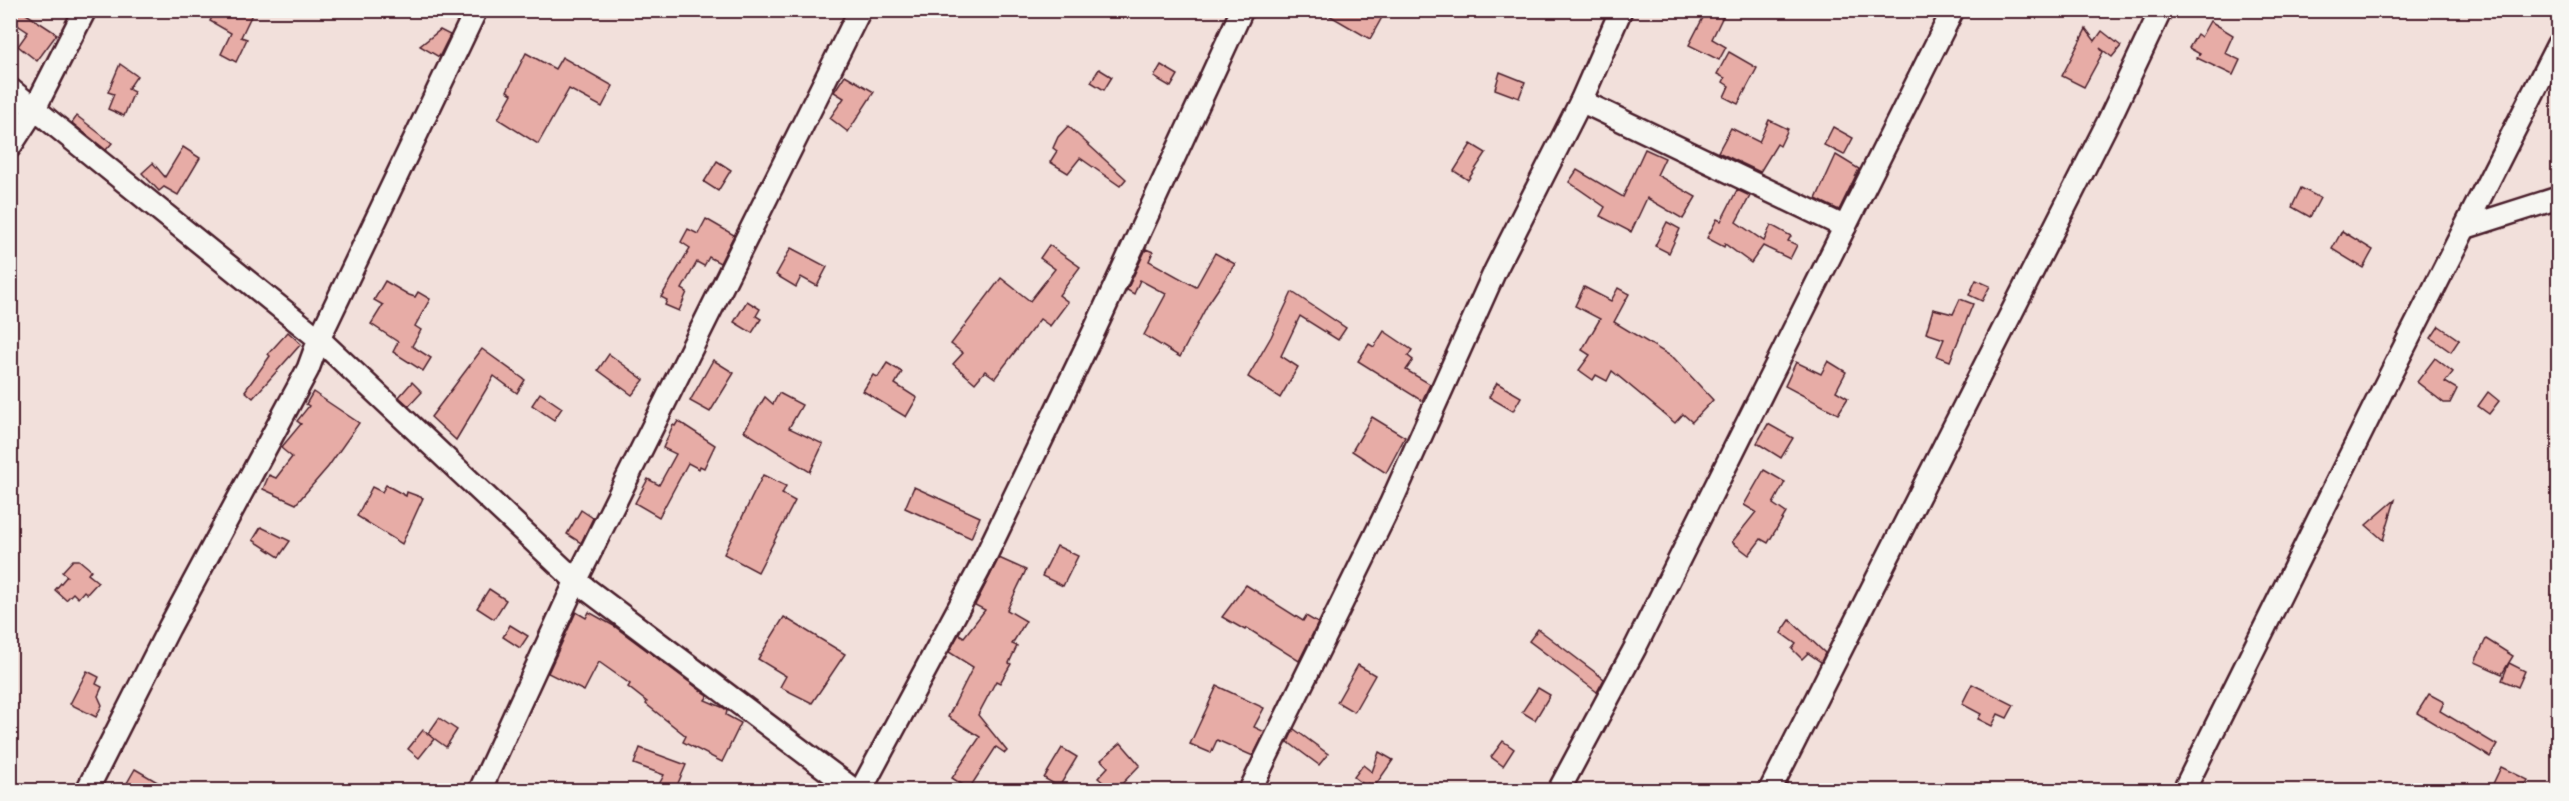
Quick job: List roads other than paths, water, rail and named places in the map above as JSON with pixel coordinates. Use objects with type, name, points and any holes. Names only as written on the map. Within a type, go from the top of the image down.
[{"type":"street","points":[[10,147],[34,110],[85,10]]},
{"type":"street","points":[[87,790],[169,628],[301,383],[319,339],[476,10]]},
{"type":"street","points":[[480,790],[576,581],[860,10]]},
{"type":"street","points":[[861,790],[979,570],[1095,329],[1242,10]]},
{"type":"street","points":[[1250,790],[1390,505],[1495,271],[1581,101],[1621,10]]},
{"type":"street","points":[[1559,790],[1635,648],[1953,10]]},
{"type":"street","points":[[1770,790],[2108,122],[2161,10]]},
{"type":"street","points":[[2184,790],[2382,391],[2559,44]]},
{"type":"street","points":[[10,89],[319,339],[576,581],[854,790]]},
{"type":"street","points":[[1581,101],[1845,227]]},
{"type":"street","points":[[2467,226],[2559,198]]}]
